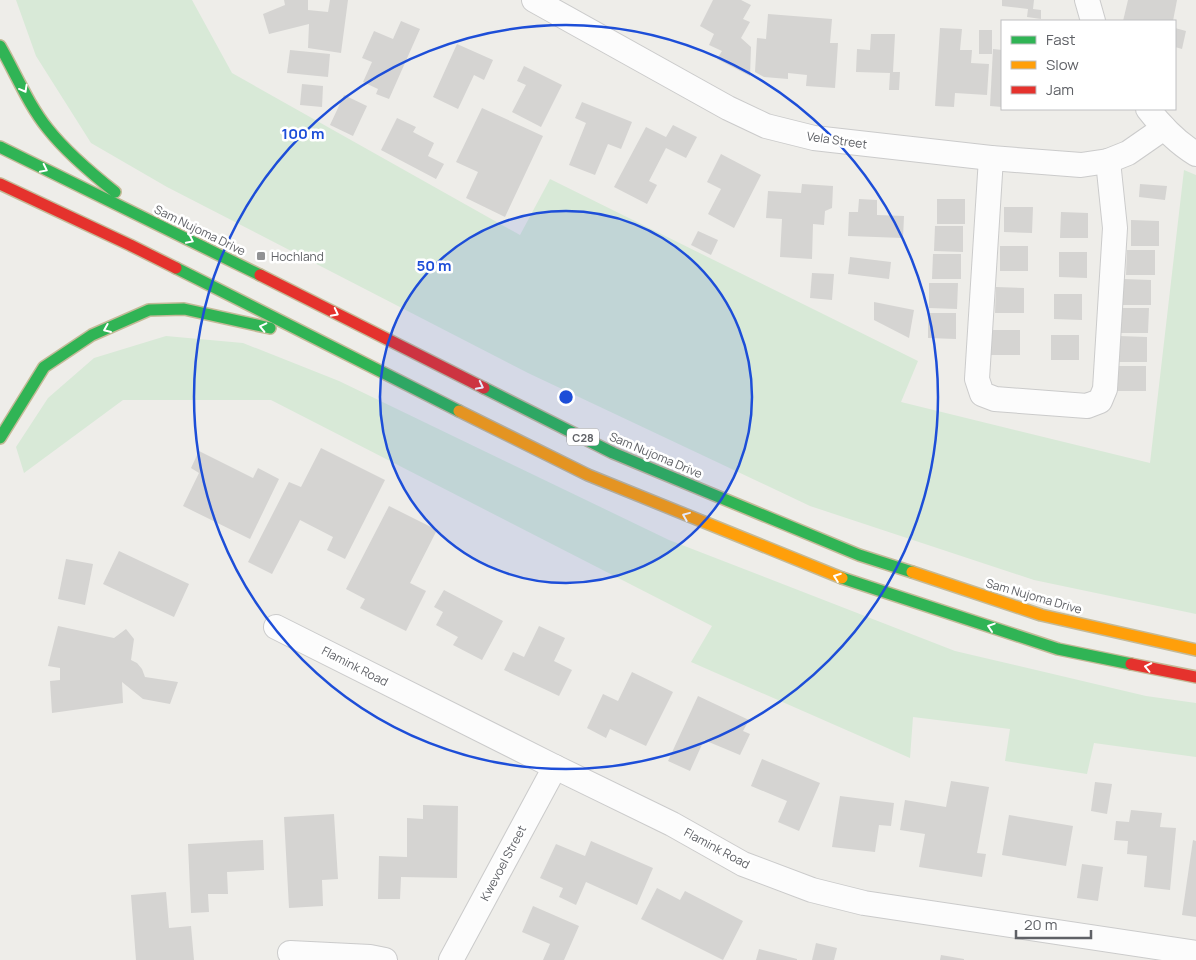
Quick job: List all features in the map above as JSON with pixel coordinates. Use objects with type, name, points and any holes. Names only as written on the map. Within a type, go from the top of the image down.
[{"type":"highway","points":[[0,46],[48,129],[90,171],[149,220]]},
{"type":"highway","name":"Sam Nujoma Drive","points":[[0,147],[613,453],[859,555],[1041,615],[1196,650]]},
{"type":"highway","name":"C28","points":[[0,184],[130,245],[588,476],[835,576],[1058,649],[1196,677]]},
{"type":"highway","points":[[0,438],[44,368],[92,335],[149,310],[184,308],[311,337]]},
{"type":"street","name":"Vela Street","points":[[534,0],[728,108],[766,126],[814,138],[991,158],[1081,165],[1108,161],[1128,153],[1164,128]]},
{"type":"street","points":[[1087,0],[1093,20]]},
{"type":"street","points":[[1149,110],[1183,146],[1196,154]]},
{"type":"street","points":[[991,158],[977,379],[982,394],[995,399],[1087,406],[1100,401],[1105,389],[1114,228],[1108,161]]},
{"type":"street","name":"Flamink Road","points":[[276,627],[672,824],[743,864],[812,890],[864,903],[1196,953]]},
{"type":"street","name":"Kwevoel Street","points":[[451,960],[555,766]]},
{"type":"street","points":[[290,953],[385,960]]},
{"type":"green space","points":[[16,0],[192,0],[232,73],[520,235],[550,179],[918,361],[901,402],[1150,463],[1184,170],[1196,175],[1196,614],[1034,580],[810,506],[528,373],[167,187],[91,143],[36,56]]},
{"type":"green space","points":[[166,336],[243,343],[339,381],[669,540],[955,651],[1146,696],[1196,703],[1196,757],[1094,743],[1087,774],[1005,761],[1010,729],[913,717],[910,758],[691,662],[712,626],[271,400],[123,400],[24,473],[16,447],[48,398],[94,358]]},
{"type":"building","points":[[284,0],[308,0],[308,10],[328,12],[330,0],[348,0],[341,53],[308,48],[309,24],[269,34],[263,14],[285,5]]},
{"type":"building","points":[[713,0],[741,0],[751,5],[743,19],[750,22],[741,38],[751,47],[750,76],[717,59],[722,51],[709,45],[714,34],[700,26]]},
{"type":"building","points":[[1002,0],[1034,0],[1033,9],[1041,10],[1041,19],[1027,17],[1028,9],[1002,6]]},
{"type":"building","points":[[1128,0],[1177,0],[1173,20],[1123,20]]},
{"type":"building","points":[[768,14],[832,19],[830,43],[838,43],[835,88],[806,86],[807,75],[788,73],[788,79],[764,77],[755,72],[757,38],[766,39]]},
{"type":"building","points":[[401,21],[420,29],[389,99],[376,94],[378,89],[363,82],[372,62],[362,58],[374,31],[393,39]]},
{"type":"building","points":[[940,28],[962,29],[960,50],[972,50],[971,63],[989,64],[987,95],[955,93],[954,107],[935,106]]},
{"type":"building","points":[[1176,28],[1186,31],[1182,49],[1176,47]]},
{"type":"building","points":[[979,30],[992,30],[992,54],[979,54]]},
{"type":"building","points":[[871,34],[895,34],[893,72],[900,72],[899,90],[889,90],[890,73],[856,72],[857,49],[870,50]]},
{"type":"building","points":[[457,44],[493,60],[484,80],[474,75],[458,109],[433,97]]},
{"type":"building","points":[[993,49],[1001,50],[1001,107],[990,106]]},
{"type":"building","points":[[290,50],[330,54],[328,77],[287,73]]},
{"type":"building","points":[[524,66],[562,85],[541,127],[512,112],[526,85],[517,81]]},
{"type":"building","points":[[302,84],[323,86],[322,107],[300,105]]},
{"type":"building","points":[[344,95],[367,106],[353,136],[330,125]]},
{"type":"building","points":[[582,102],[632,122],[621,149],[608,144],[595,175],[569,165],[586,123],[575,118]]},
{"type":"building","points":[[482,108],[543,136],[505,217],[466,198],[478,172],[456,162]]},
{"type":"building","points":[[397,118],[416,127],[413,132],[434,143],[428,156],[444,164],[436,179],[381,150]]},
{"type":"building","points":[[673,125],[697,137],[686,158],[666,148],[649,181],[657,185],[647,204],[614,187],[646,127],[666,137]]},
{"type":"building","points":[[721,154],[761,175],[734,228],[708,214],[721,189],[707,182]]},
{"type":"building","points":[[802,184],[833,186],[832,208],[825,211],[824,225],[813,224],[812,259],[780,257],[782,219],[766,218],[768,191],[801,193]]},
{"type":"building","points":[[1140,184],[1167,186],[1165,200],[1139,197]]},
{"type":"building","points":[[859,199],[877,200],[877,215],[904,216],[903,238],[848,236],[849,212],[858,212]]},
{"type":"building","points":[[937,199],[965,199],[965,224],[937,224]]},
{"type":"building","points":[[1004,207],[1033,207],[1032,233],[1004,232]]},
{"type":"building","points":[[1061,212],[1088,213],[1088,238],[1060,238]]},
{"type":"building","points":[[1131,220],[1159,221],[1159,246],[1131,246]]},
{"type":"building","points":[[935,226],[963,226],[963,252],[934,251]]},
{"type":"building","points":[[698,231],[718,240],[711,255],[691,245]]},
{"type":"building","points":[[1000,246],[1028,246],[1028,271],[1000,271]]},
{"type":"building","points":[[1127,250],[1155,250],[1155,275],[1126,275]]},
{"type":"building","points":[[1059,252],[1087,252],[1087,278],[1059,277]]},
{"type":"building","points":[[933,254],[961,254],[961,279],[932,279]]},
{"type":"building","points":[[850,257],[891,262],[889,279],[848,274]]},
{"type":"building","points":[[812,273],[834,274],[832,300],[810,298]]},
{"type":"building","points":[[1123,279],[1151,280],[1151,305],[1123,305]]},
{"type":"building","points":[[929,283],[958,283],[957,309],[929,308]]},
{"type":"building","points":[[996,287],[1024,288],[1024,313],[995,313]]},
{"type":"building","points":[[1054,294],[1082,294],[1082,320],[1054,319]]},
{"type":"building","points":[[874,302],[914,310],[909,338],[874,320]]},
{"type":"building","points":[[1120,308],[1149,308],[1148,333],[1120,333]]},
{"type":"building","points":[[928,313],[956,313],[956,339],[928,338]]},
{"type":"building","points":[[992,330],[1020,330],[1020,355],[991,355]]},
{"type":"building","points":[[1051,335],[1079,335],[1079,360],[1051,360]]},
{"type":"building","points":[[1119,336],[1147,337],[1147,362],[1118,362]]},
{"type":"building","points":[[1118,366],[1146,366],[1146,391],[1117,391]]},
{"type":"building","points":[[321,448],[385,480],[345,559],[327,550],[333,537],[300,520],[272,574],[248,562],[289,482],[301,487]]},
{"type":"building","points":[[199,451],[253,478],[258,468],[279,479],[250,539],[183,506],[199,473],[191,468]]},
{"type":"building","points":[[389,506],[437,530],[410,583],[426,591],[406,631],[360,608],[365,599],[346,589]]},
{"type":"building","points":[[119,551],[189,584],[174,617],[103,584]]},
{"type":"building","points":[[66,559],[93,564],[85,605],[58,599]]},
{"type":"building","points":[[444,590],[503,621],[482,660],[453,645],[458,637],[436,625],[443,612],[434,607]]},
{"type":"building","points":[[58,626],[114,638],[126,629],[134,639],[131,660],[142,669],[145,677],[178,682],[170,704],[143,699],[122,682],[123,703],[52,713],[50,681],[60,680],[60,668],[48,666]]},
{"type":"building","points":[[539,626],[565,638],[554,661],[572,670],[559,696],[504,670],[513,652],[524,657]]},
{"type":"building","points":[[632,672],[673,692],[646,746],[610,729],[606,738],[587,728],[603,694],[618,701]]},
{"type":"building","points":[[698,696],[749,720],[743,731],[750,734],[740,755],[704,740],[690,771],[668,761]]},
{"type":"building","points":[[762,759],[820,783],[799,831],[778,822],[787,801],[751,786]]},
{"type":"building","points":[[951,781],[989,787],[977,853],[986,854],[982,877],[919,867],[925,834],[900,830],[905,800],[946,807]]},
{"type":"building","points":[[1095,782],[1112,784],[1107,814],[1091,811]]},
{"type":"building","points":[[840,796],[894,803],[891,826],[879,825],[875,852],[832,847]]},
{"type":"building","points":[[423,805],[458,806],[457,878],[401,877],[400,899],[378,899],[379,856],[407,857],[407,818],[423,819]]},
{"type":"building","points":[[1131,810],[1162,813],[1160,827],[1176,828],[1170,890],[1144,887],[1147,856],[1127,854],[1128,841],[1114,840],[1116,821],[1129,822]]},
{"type":"building","points":[[334,814],[338,879],[322,880],[323,906],[289,908],[284,817]]},
{"type":"building","points":[[1009,815],[1073,826],[1066,866],[1002,855]]},
{"type":"building","points":[[263,840],[264,870],[227,872],[228,894],[208,894],[209,912],[191,913],[188,844]]},
{"type":"building","points":[[1193,840],[1196,841],[1196,917],[1182,915]]},
{"type":"building","points":[[591,841],[653,868],[637,905],[586,882],[576,905],[559,897],[563,888],[540,878],[556,844],[585,856]]},
{"type":"building","points":[[1082,864],[1103,867],[1098,901],[1077,898]]},
{"type":"building","points":[[657,888],[680,900],[685,891],[743,921],[723,960],[641,919]]},
{"type":"building","points":[[166,892],[169,928],[191,926],[194,960],[136,960],[131,895]]},
{"type":"building","points":[[533,906],[579,926],[564,960],[543,960],[550,944],[522,932]]},
{"type":"building","points":[[816,943],[837,948],[834,960],[812,960]]},
{"type":"building","points":[[759,949],[797,959],[797,960],[756,960]]},
{"type":"building","points":[[941,955],[964,959],[964,960],[940,960]]},
{"type":"traffic: fast","points":[[0,46],[28,99],[48,129],[97,178],[115,192]]},
{"type":"traffic: fast","points":[[0,147],[260,275]]},
{"type":"traffic: fast","points":[[176,268],[459,411]]},
{"type":"traffic: fast","points":[[0,438],[44,367],[92,335],[149,310],[184,309],[270,328]]},
{"type":"traffic: fast","points":[[484,388],[613,453],[859,555],[912,572]]},
{"type":"traffic: fast","points":[[842,578],[1058,649],[1131,664]]},
{"type":"traffic: slow","points":[[459,411],[588,475],[842,578]]},
{"type":"traffic: slow","points":[[912,572],[1041,615],[1196,650]]},
{"type":"traffic: jam","points":[[0,184],[176,268]]},
{"type":"traffic: jam","points":[[260,275],[484,388]]},
{"type":"traffic: jam","points":[[1131,664],[1196,677]]},
{"type":"place","name":"Hochland","points":[[261,256]]}]
